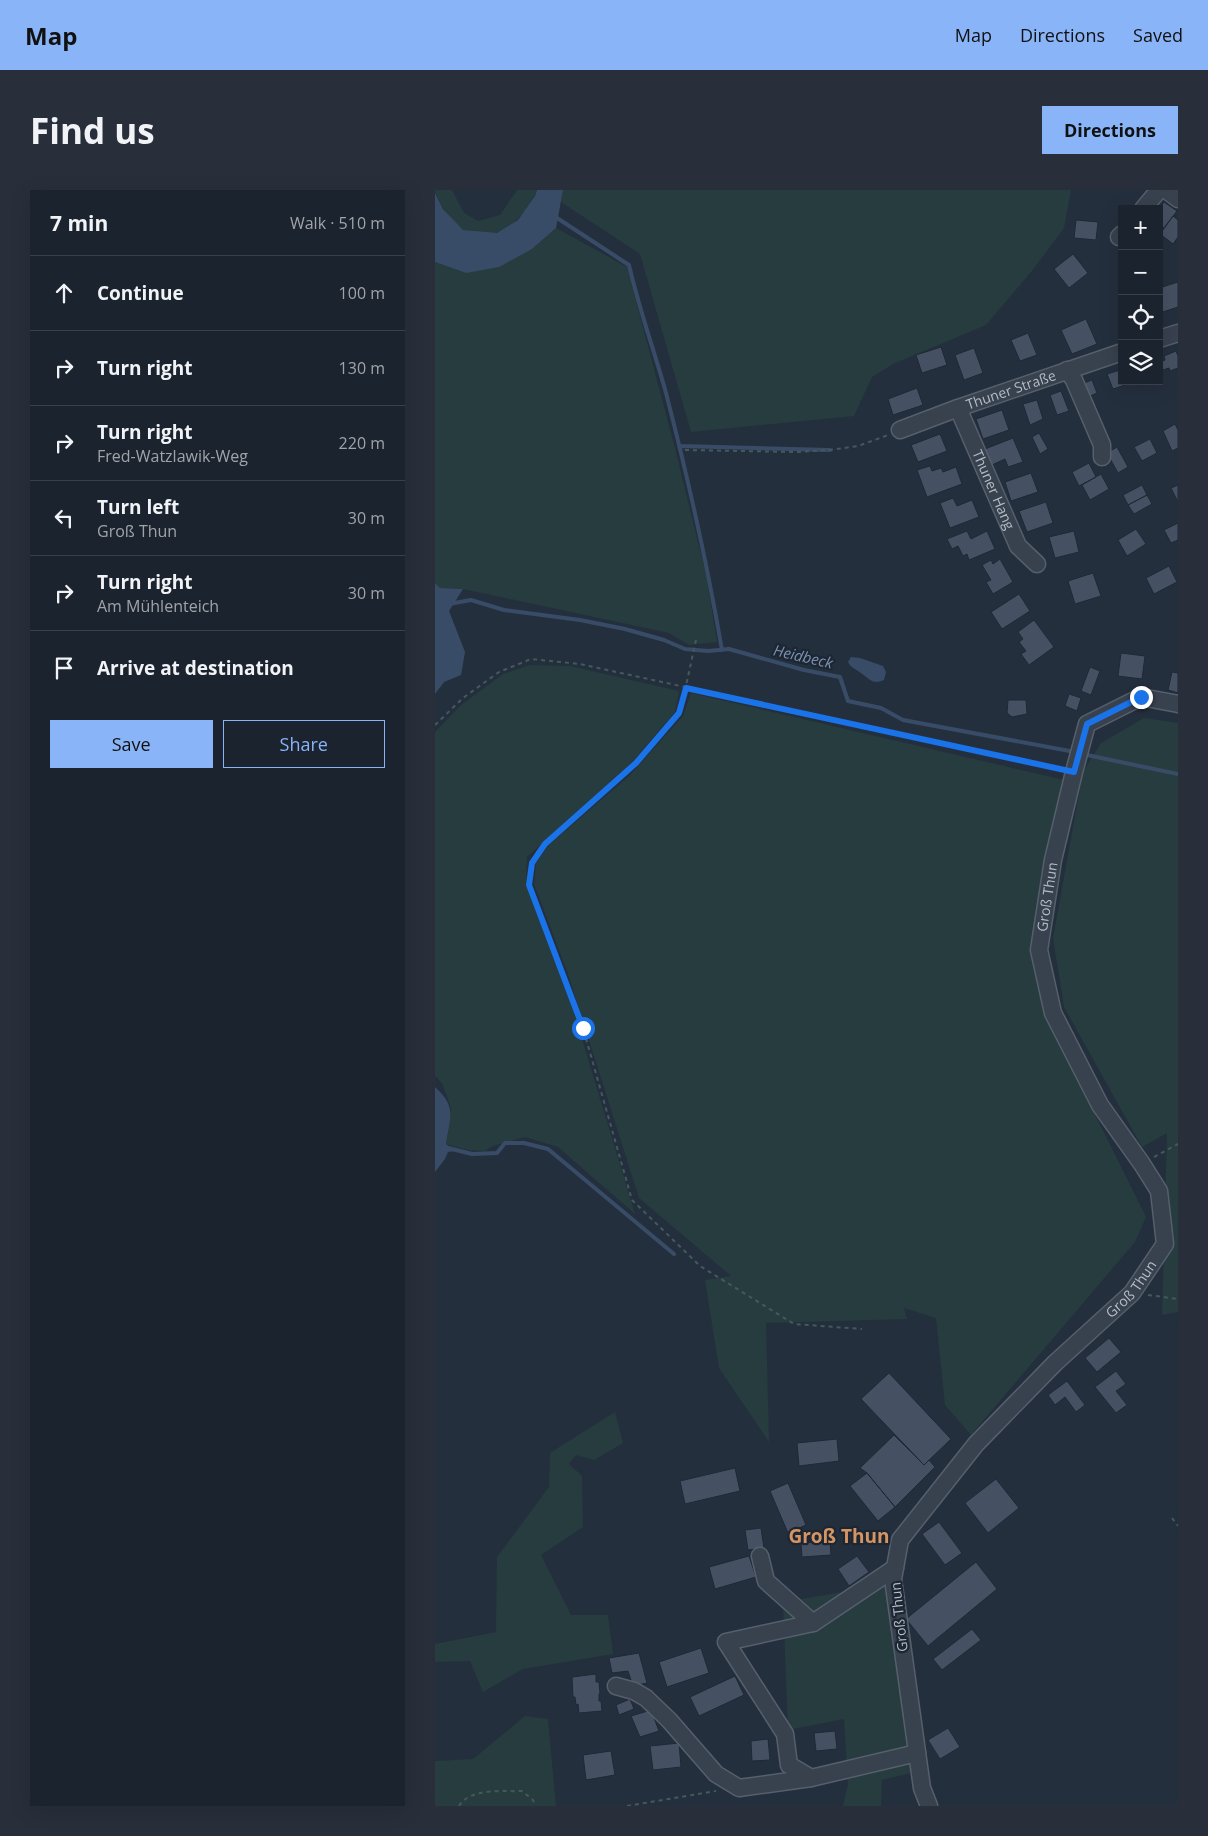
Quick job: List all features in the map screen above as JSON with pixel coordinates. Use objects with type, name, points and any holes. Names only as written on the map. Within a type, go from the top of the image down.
[{"type":"street","points":[[1146,205],[1159,190]]},
{"type":"street","points":[[1166,190],[1178,199]]},
{"type":"street","points":[[1163,338],[1178,333]]},
{"type":"street","name":"Thuner Straße","points":[[900,430],[958,408],[1118,353]]},
{"type":"street","points":[[1067,370],[1074,380],[1102,445],[1102,457]]},
{"type":"street","name":"Thuner Hang","points":[[958,408],[1018,546],[1037,564]]},
{"type":"street","name":"Groß Thun","points":[[929,1806],[922,1788],[893,1579],[900,1540],[976,1444],[1055,1363],[1132,1293],[1165,1244],[1159,1191],[1100,1105],[1053,1013],[1039,950],[1053,860],[1087,724],[1141,697],[1178,704]]},
{"type":"street","points":[[760,1556],[766,1581],[813,1623]]},
{"type":"street","points":[[811,1778],[789,1765],[785,1734],[726,1642],[813,1623],[895,1568]]},
{"type":"street","points":[[616,1686],[634,1691],[647,1698],[669,1720],[716,1774],[739,1788],[811,1778],[917,1753]]},
{"type":"path","points":[[685,450],[796,452],[830,450],[858,446],[900,430]]},
{"type":"path","points":[[696,640],[679,713],[636,763],[545,844],[532,863],[529,885],[583,1028],[632,1200],[700,1266],[794,1324],[862,1329]]},
{"type":"path","points":[[435,725],[463,698],[499,672],[531,659],[580,664],[1074,772]]},
{"type":"path","points":[[1142,1164],[1178,1144]]},
{"type":"path","points":[[1132,1293],[1178,1299]]},
{"type":"path","points":[[1172,1518],[1178,1526]]},
{"type":"path","points":[[627,1806],[739,1788]]},
{"type":"path","points":[[459,1806],[470,1796],[486,1792],[522,1791],[533,1800],[535,1806]]},
{"type":"green space","points":[[435,190],[452,190],[464,213],[478,221],[500,215],[517,190],[537,190],[531,202],[514,223],[495,233],[484,233],[460,228],[447,213]]},
{"type":"green space","points":[[563,190],[1071,190],[1064,228],[1031,272],[986,325],[893,364],[872,377],[854,416],[691,432],[640,254],[561,202]]},
{"type":"green space","points":[[556,228],[627,267],[675,448],[707,579],[717,642],[689,645],[669,633],[463,589],[440,588],[435,583],[435,262],[466,273],[532,249]]},
{"type":"green space","points":[[530,665],[570,666],[679,691],[675,712],[633,761],[527,857],[526,885],[573,1009],[635,1214],[558,1147],[525,1137],[493,1146],[485,1151],[467,1150],[446,1144],[451,1108],[442,1083],[435,1076],[435,732],[460,706],[503,674]]},
{"type":"green space","points":[[691,693],[1064,780],[1032,949],[1047,1018],[1146,1217],[1135,1242],[971,1435],[945,1405],[936,1318],[904,1308],[907,1319],[766,1323],[769,1442],[719,1368],[705,1280],[731,1276],[639,1198],[568,974],[534,884],[536,863],[549,845],[629,776],[683,716]]},
{"type":"green space","points":[[1144,718],[1178,723],[1178,1312],[1162,1315],[1167,1133],[1142,1147],[1064,1007],[1053,938],[1083,772],[1101,743]]},
{"type":"green space","points":[[615,1412],[623,1443],[594,1460],[576,1455],[569,1464],[582,1476],[583,1527],[541,1555],[571,1615],[608,1615],[613,1654],[523,1669],[483,1692],[470,1661],[435,1662],[435,1644],[496,1632],[497,1557],[549,1487],[550,1453]]},
{"type":"green space","points":[[885,1585],[911,1773],[882,1780],[881,1806],[843,1806],[848,1785],[844,1719],[788,1730],[783,1602]]},
{"type":"green space","points":[[525,1716],[548,1719],[556,1806],[435,1806],[435,1761],[473,1759]]},
{"type":"water","points":[[537,190],[563,190],[556,228],[532,249],[499,267],[466,273],[435,262],[435,193],[443,209],[463,230],[497,233],[518,220],[535,196]]},
{"type":"water","points":[[435,583],[440,588],[463,589],[449,611],[465,652],[461,675],[444,682],[435,694]]},
{"type":"water","points":[[851,657],[883,666],[886,672],[884,680],[874,682],[869,679],[849,664],[848,662]]},
{"type":"water","points":[[435,1087],[447,1100],[449,1106],[450,1119],[446,1144],[455,1151],[448,1152],[435,1172]]},
{"type":"building","points":[[1164,202],[1177,211],[1164,228],[1163,205]]},
{"type":"building","points":[[1173,216],[1178,220],[1178,237],[1173,244],[1163,236],[1163,230]]},
{"type":"building","points":[[1076,220],[1098,222],[1096,240],[1074,238]]},
{"type":"building","points":[[1073,254],[1088,273],[1069,288],[1054,269]]},
{"type":"building","points":[[1178,282],[1178,307],[1163,312],[1163,295],[1163,287]]},
{"type":"building","points":[[1086,319],[1097,344],[1072,354],[1061,330]]},
{"type":"building","points":[[1028,333],[1037,355],[1020,361],[1011,340]]},
{"type":"building","points":[[941,347],[947,365],[922,373],[916,355]]},
{"type":"building","points":[[974,348],[983,373],[964,380],[955,355]]},
{"type":"building","points":[[1176,351],[1178,368],[1170,371],[1169,368],[1163,370],[1164,356]]},
{"type":"building","points":[[1118,371],[1118,385],[1125,385],[1113,389],[1107,374]]},
{"type":"building","points":[[1092,380],[1097,393],[1084,399],[1079,385]]},
{"type":"building","points":[[917,388],[923,405],[893,415],[888,399]]},
{"type":"building","points":[[1061,391],[1069,411],[1057,415],[1050,395]]},
{"type":"building","points":[[1037,400],[1043,419],[1030,425],[1023,404]]},
{"type":"building","points":[[1002,410],[1009,430],[983,439],[976,419]]},
{"type":"building","points":[[1175,424],[1178,430],[1178,448],[1172,451],[1163,431]]},
{"type":"building","points":[[1039,433],[1048,449],[1040,454],[1032,437]]},
{"type":"building","points":[[940,434],[947,451],[918,462],[911,445]]},
{"type":"building","points":[[1013,438],[1023,462],[1008,467],[1005,459],[992,465],[985,449]]},
{"type":"building","points":[[1150,439],[1157,453],[1142,461],[1134,447]]},
{"type":"building","points":[[1117,447],[1128,467],[1118,473],[1107,453]]},
{"type":"building","points":[[1089,463],[1096,477],[1079,486],[1072,472]]},
{"type":"building","points":[[930,466],[932,471],[941,468],[943,472],[956,467],[962,484],[927,497],[917,470]]},
{"type":"building","points":[[1031,473],[1038,492],[1011,501],[1005,482]]},
{"type":"building","points":[[1101,474],[1109,489],[1090,500],[1082,485]]},
{"type":"building","points":[[1142,485],[1147,495],[1128,505],[1123,495]]},
{"type":"building","points":[[1178,485],[1178,502],[1171,488]]},
{"type":"building","points":[[1147,495],[1152,504],[1134,514],[1128,505]]},
{"type":"building","points":[[953,498],[957,506],[972,500],[979,517],[950,528],[940,503]]},
{"type":"building","points":[[1046,502],[1053,523],[1027,532],[1019,511]]},
{"type":"building","points":[[1178,523],[1178,540],[1171,543],[1164,530]]},
{"type":"building","points":[[1136,529],[1146,544],[1127,556],[1118,540]]},
{"type":"building","points":[[967,531],[971,539],[987,531],[995,549],[969,560],[967,554],[963,556],[958,546],[952,549],[947,539]]},
{"type":"building","points":[[1074,531],[1079,552],[1055,558],[1049,537]]},
{"type":"building","points":[[1000,559],[1013,582],[993,594],[986,582],[991,580],[982,565],[991,560],[993,564]]},
{"type":"building","points":[[1169,566],[1177,582],[1154,594],[1146,578]]},
{"type":"building","points":[[1093,573],[1101,596],[1075,604],[1068,581]]},
{"type":"building","points":[[1019,594],[1030,611],[1002,629],[991,612]]},
{"type":"building","points":[[1034,620],[1054,647],[1029,665],[1021,654],[1026,651],[1019,642],[1023,639],[1018,632]]},
{"type":"building","points":[[1121,653],[1145,656],[1142,679],[1118,676]]},
{"type":"building","points":[[1090,667],[1100,671],[1091,695],[1081,691]]},
{"type":"building","points":[[1172,672],[1178,673],[1178,693],[1168,690]]},
{"type":"building","points":[[1069,694],[1081,698],[1077,711],[1065,706]]},
{"type":"building","points":[[1008,700],[1026,700],[1027,714],[1012,717],[1007,713]]},
{"type":"building","points":[[1109,1338],[1121,1352],[1097,1372],[1085,1358]]},
{"type":"building","points":[[1116,1371],[1126,1384],[1116,1391],[1127,1405],[1116,1413],[1095,1387]]},
{"type":"building","points":[[889,1373],[951,1439],[924,1465],[861,1399]]},
{"type":"building","points":[[1067,1381],[1085,1405],[1076,1412],[1065,1397],[1055,1405],[1048,1395]]},
{"type":"building","points":[[894,1435],[924,1465],[929,1460],[935,1467],[895,1507],[867,1473],[860,1468]]},
{"type":"building","points":[[837,1439],[839,1461],[799,1466],[797,1443]]},
{"type":"building","points":[[735,1468],[740,1491],[685,1504],[680,1481]]},
{"type":"building","points":[[867,1473],[895,1507],[878,1521],[850,1486]]},
{"type":"building","points":[[996,1479],[1019,1508],[988,1533],[965,1503]]},
{"type":"building","points":[[788,1483],[806,1525],[788,1533],[770,1491]]},
{"type":"building","points":[[939,1522],[962,1553],[945,1565],[922,1534]]},
{"type":"building","points":[[761,1528],[764,1548],[748,1550],[745,1530]]},
{"type":"building","points":[[830,1541],[831,1555],[802,1557],[801,1543]]},
{"type":"building","points":[[749,1556],[756,1577],[715,1589],[709,1567]]},
{"type":"building","points":[[857,1556],[869,1572],[849,1586],[838,1569]]},
{"type":"building","points":[[976,1562],[997,1589],[928,1646],[906,1619]]},
{"type":"building","points":[[972,1629],[981,1640],[942,1670],[933,1659]]},
{"type":"building","points":[[701,1648],[709,1673],[667,1687],[659,1662]]},
{"type":"building","points":[[639,1653],[647,1683],[633,1686],[628,1671],[612,1673],[609,1658]]},
{"type":"building","points":[[596,1674],[596,1682],[599,1682],[599,1701],[601,1701],[602,1711],[579,1713],[578,1704],[576,1705],[575,1697],[573,1697],[572,1677]]},
{"type":"building","points":[[735,1676],[744,1695],[699,1716],[690,1697]]},
{"type":"building","points":[[630,1699],[634,1709],[619,1715],[616,1705]]},
{"type":"building","points":[[651,1710],[659,1731],[640,1737],[631,1716]]},
{"type":"building","points":[[948,1728],[960,1747],[940,1759],[928,1740]]},
{"type":"building","points":[[835,1731],[837,1749],[816,1751],[814,1733]]},
{"type":"building","points":[[768,1739],[770,1760],[752,1761],[751,1741]]},
{"type":"building","points":[[679,1743],[681,1767],[653,1770],[650,1746]]},
{"type":"building","points":[[611,1751],[615,1775],[586,1780],[583,1755]]},
{"type":"waterway","points":[[554,216],[629,265],[666,393],[682,457],[722,650]]},
{"type":"waterway","points":[[679,446],[830,450]]},
{"type":"waterway","name":"Heidbeck","points":[[449,604],[471,600],[504,610],[580,620],[625,629],[664,640],[685,649],[708,651],[729,649],[804,670],[840,677],[848,701],[881,708],[903,720],[1075,752]]},
{"type":"waterway","name":"Heidbeck","points":[[1082,754],[1178,774]]},
{"type":"waterway","points":[[448,1148],[472,1154],[497,1153],[505,1143],[524,1143],[548,1149],[674,1254]]},
{"type":"district","name":"Groß Thun","points":[[839,1536]]},
{"type":"route","points":[[583,1028],[529,885],[532,863],[545,844],[636,763],[679,713],[686,688],[1074,772],[1087,724],[1141,697]]}]
